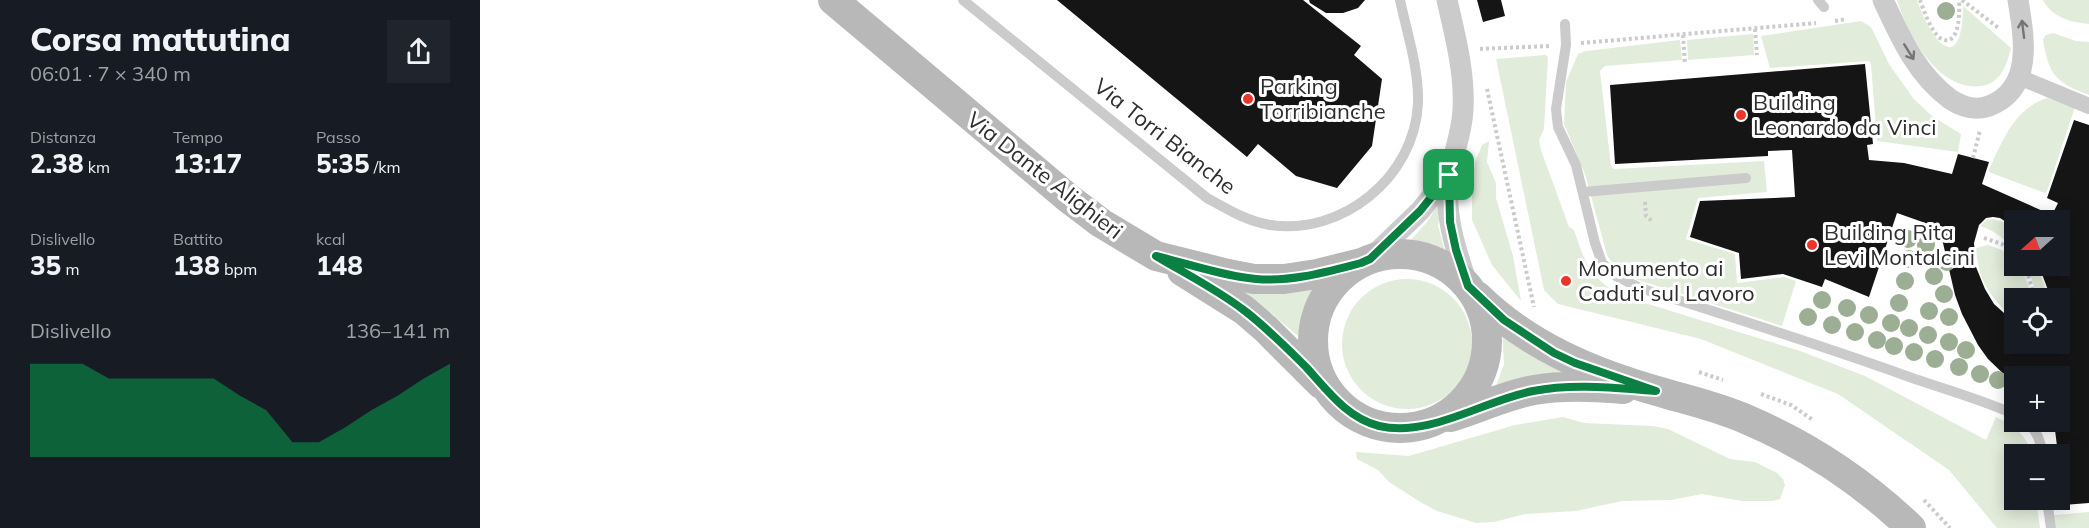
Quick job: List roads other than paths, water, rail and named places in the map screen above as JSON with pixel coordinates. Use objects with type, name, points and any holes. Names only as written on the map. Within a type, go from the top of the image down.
[{"type":"main road","name":"Via Dante Alighieri","points":[[833,0],[1068,198],[1101,223],[1156,256],[1254,279],[1304,277],[1365,261]]},
{"type":"main road","points":[[1333,397],[1323,381],[1313,344],[1315,324],[1322,303],[1332,286],[1365,261],[1394,254],[1425,258],[1452,271],[1504,320],[1546,348],[1575,363],[1747,419],[1813,452],[1846,473],[1873,493],[1911,528]]},
{"type":"main road","points":[[1156,256],[1244,310],[1281,343],[1333,397],[1357,417],[1381,426],[1407,429],[1533,391],[1581,387],[1656,391]]},
{"type":"main road","points":[[1435,422],[1453,411],[1466,399],[1485,365],[1488,342],[1484,317],[1478,300],[1468,286]]},
{"type":"street","points":[[1447,0],[1461,66],[1463,89],[1461,128],[1449,175],[1450,222],[1456,250],[1468,286]]},
{"type":"street","points":[[1883,0],[1905,47],[1939,90],[1964,107],[1981,108],[1997,102],[2010,90],[2019,77],[2023,62],[2024,32],[2018,0]]},
{"type":"street","points":[[2019,77],[2089,106]]},
{"type":"street","points":[[1365,261],[1420,211],[1449,175]]},
{"type":"lane","name":"Via Torri Bianche","points":[[963,0],[1207,198],[1239,216],[1270,225],[1296,226],[1316,223],[1347,212],[1372,195],[1395,170],[1411,139],[1418,104],[1414,60],[1400,0]]},
{"type":"lane","points":[[1565,24],[1566,45],[1556,109],[1558,127],[1576,165],[1595,243],[1602,262],[1616,276],[1640,288],[1825,346],[2004,410]]},
{"type":"lane","points":[[1583,192],[1746,177]]},
{"type":"lane","points":[[2048,510],[2051,528]]},
{"type":"place","name":"Parking Torribianche","points":[[1248,99]]},
{"type":"place","name":"Building Leonardo da Vinci","points":[[1741,115]]},
{"type":"place","name":"Building Rita Levi Montalcini","points":[[1812,245]]},
{"type":"place","name":"Monumento ai Caduti sul Lavoro","points":[[1566,281]]}]
